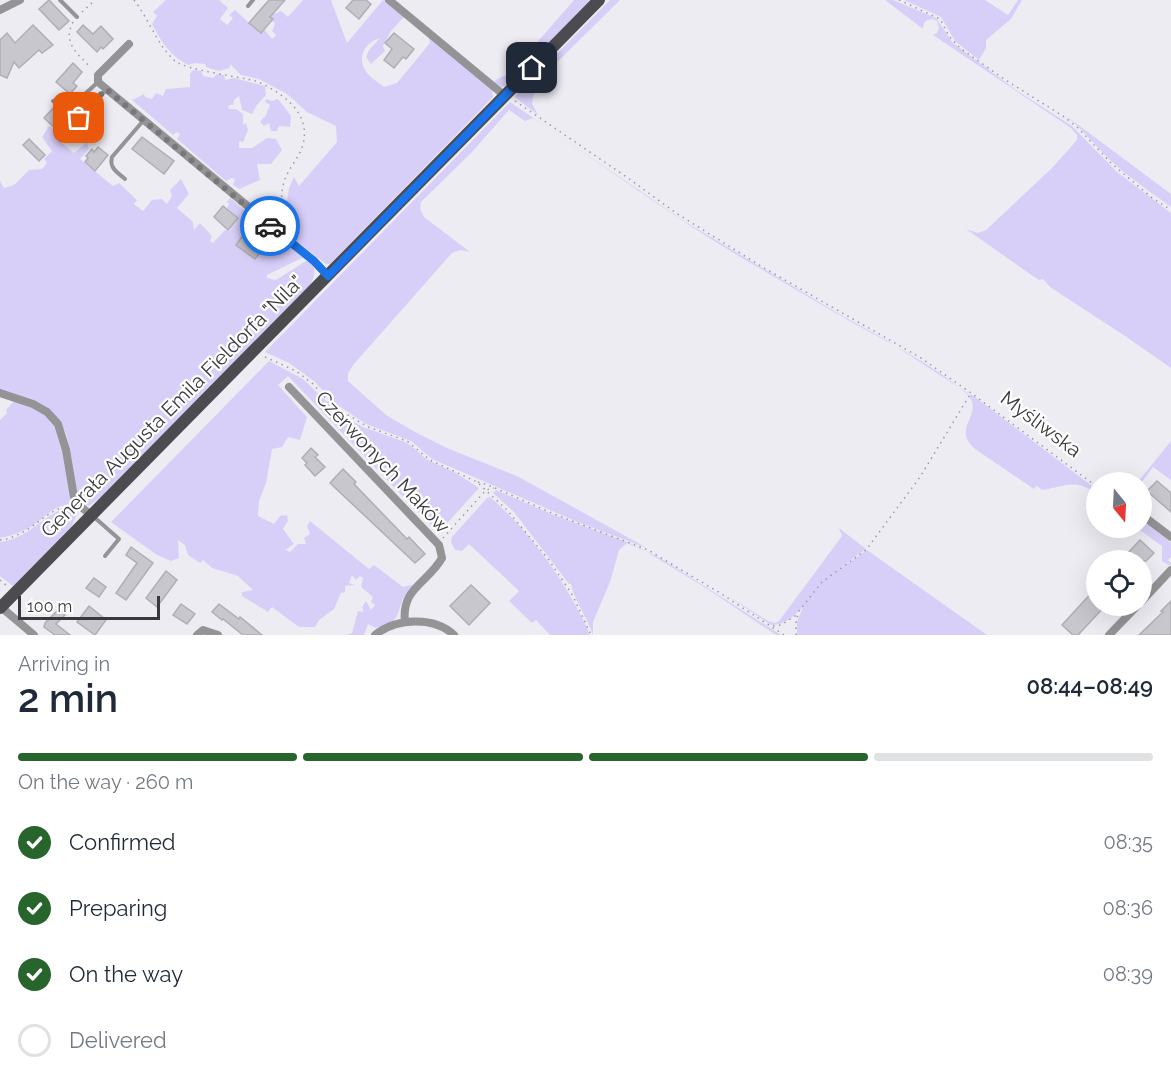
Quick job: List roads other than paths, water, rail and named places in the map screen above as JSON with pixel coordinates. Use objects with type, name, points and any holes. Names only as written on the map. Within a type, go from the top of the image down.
[{"type":"main road","name":"Generała Augusta Emila Fieldorfa \"Nila\"","points":[[1,607],[599,0]]},
{"type":"street","points":[[0,10],[20,0]]},
{"type":"street","points":[[389,0],[506,95]]},
{"type":"street","points":[[129,44],[98,79],[106,89],[314,261],[328,276]]},
{"type":"street","name":"Czerwonych Maków","points":[[289,387],[441,548],[442,558],[409,596],[404,610],[405,622]]},
{"type":"street","points":[[0,393],[33,404],[47,412],[58,424],[66,450],[74,497],[80,506],[91,515]]},
{"type":"street","points":[[1152,523],[1171,537]]},
{"type":"street","points":[[1152,590],[1171,570]]},
{"type":"street","points":[[1,607],[34,635]]},
{"type":"street","points":[[1109,635],[1127,616]]},
{"type":"street","points":[[375,635],[387,627],[405,622],[440,625],[454,635]]},
{"type":"street","points":[[197,635],[203,630],[218,635]]},
{"type":"lane","points":[[60,0],[76,17]]},
{"type":"lane","points":[[248,6],[253,0]]},
{"type":"lane","points":[[52,101],[58,99],[74,104],[98,79]]},
{"type":"lane","points":[[79,118],[106,89]]},
{"type":"lane","points":[[125,179],[114,170],[112,157],[143,121]]},
{"type":"lane","points":[[91,515],[119,539],[105,556]]}]
